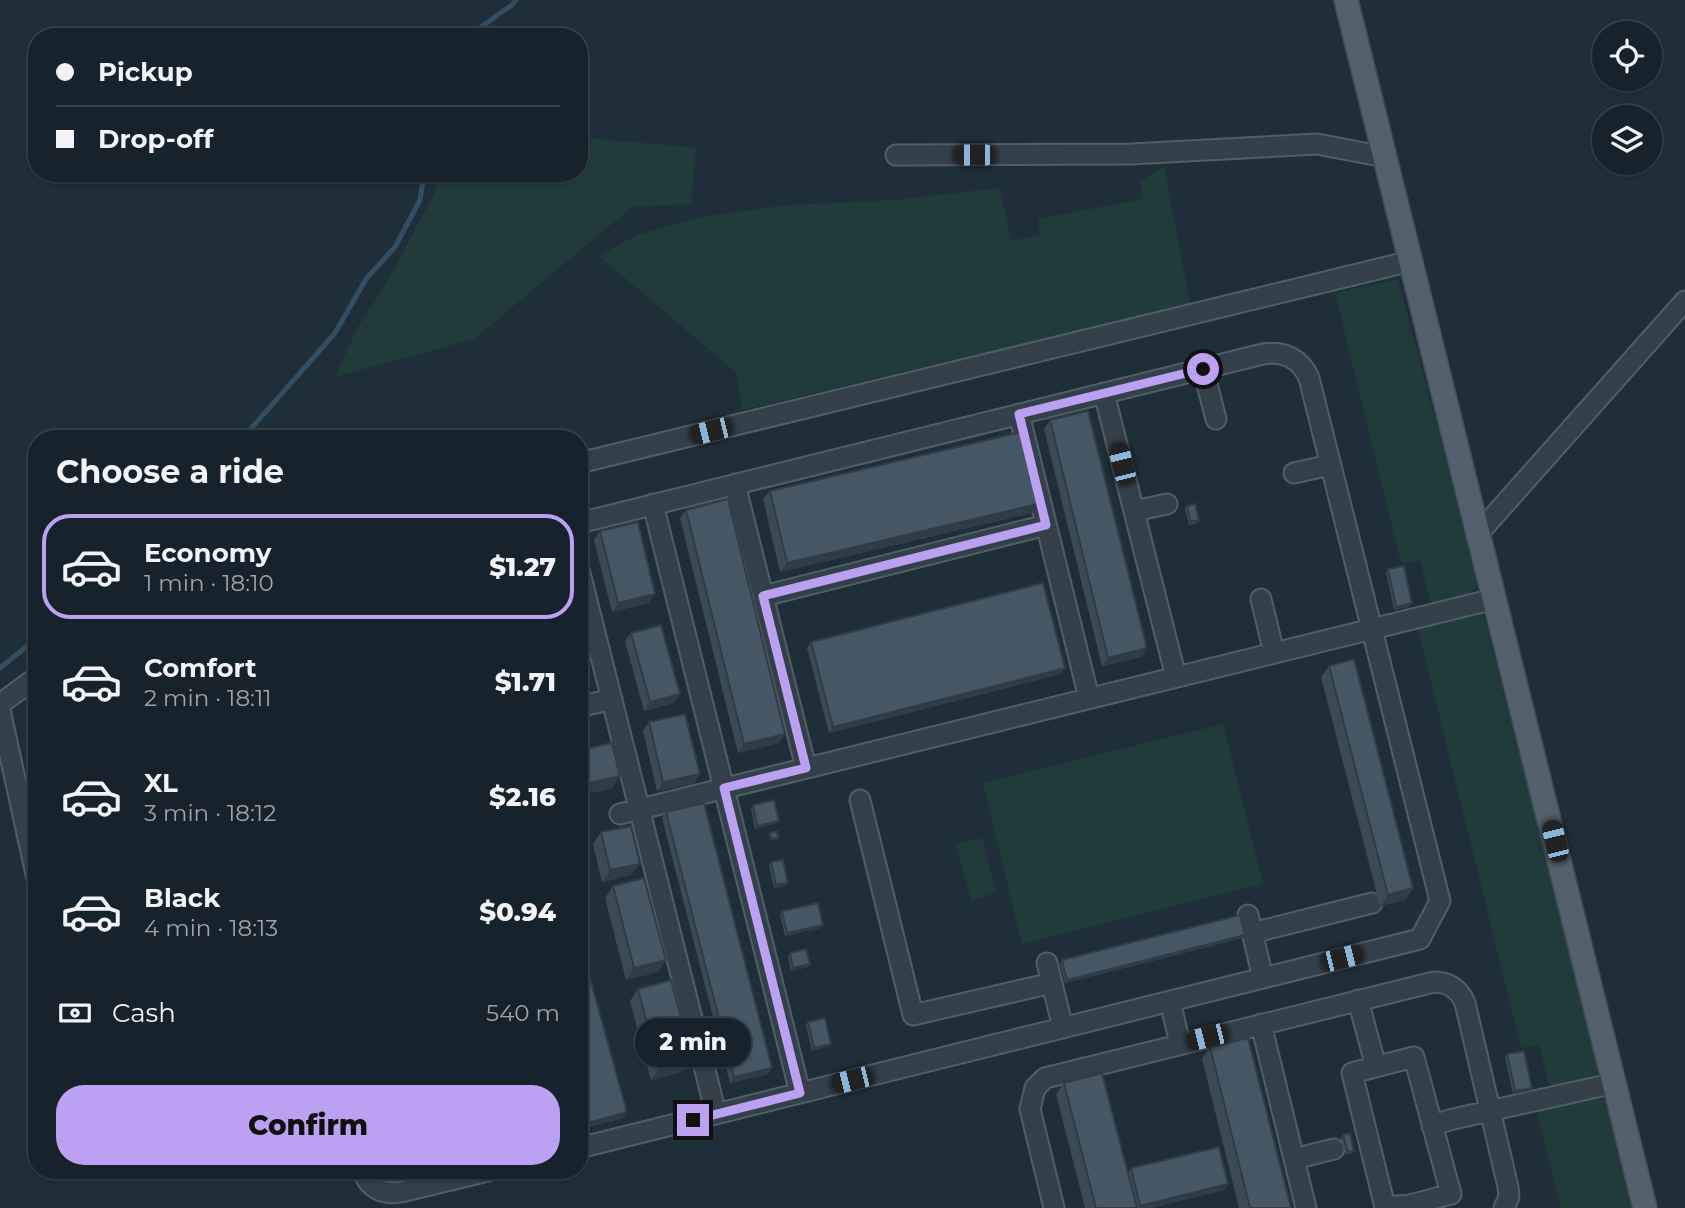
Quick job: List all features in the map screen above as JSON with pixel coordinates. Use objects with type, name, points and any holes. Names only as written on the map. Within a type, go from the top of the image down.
[{"type":"main road","points":[[1346,0],[1645,1208]]},
{"type":"lane","points":[[896,155],[1131,154],[1317,144],[1385,157]]},
{"type":"lane","points":[[588,461],[1411,261]]},
{"type":"lane","points":[[1477,535],[1685,300]]},
{"type":"lane","points":[[588,521],[1269,353],[1283,354],[1296,360],[1309,379],[1440,901],[1420,939],[588,1146]]},
{"type":"lane","points":[[1203,369],[1216,419]]},
{"type":"lane","points":[[1104,393],[1176,677]]},
{"type":"lane","points":[[1019,414],[1089,698]]},
{"type":"lane","points":[[1294,473],[1330,465]]},
{"type":"lane","points":[[735,484],[806,768]]},
{"type":"lane","points":[[653,504],[800,1093]]},
{"type":"lane","points":[[1134,511],[1167,504]]},
{"type":"lane","points":[[763,596],[1046,525]]},
{"type":"lane","points":[[1261,599],[1274,653]]},
{"type":"lane","points":[[630,812],[1494,599]]},
{"type":"lane","points":[[588,604],[612,699],[630,812],[716,1114]]},
{"type":"lane","points":[[0,704],[28,685]]},
{"type":"lane","points":[[588,704],[612,699]]},
{"type":"lane","points":[[0,710],[28,838]]},
{"type":"lane","points":[[860,800],[913,1016],[1052,983]]},
{"type":"lane","points":[[1263,978],[1250,924],[1372,903]]},
{"type":"lane","points":[[1047,963],[1063,1028]]},
{"type":"lane","points":[[1054,1208],[1030,1109],[1037,1084],[1050,1076],[1434,982],[1445,982],[1455,988],[1465,1003],[1508,1187],[1509,1197],[1504,1208]]},
{"type":"lane","points":[[1359,1000],[1376,1067]]},
{"type":"lane","points":[[1170,1001],[1180,1044]]},
{"type":"lane","points":[[1261,1024],[1306,1208]]},
{"type":"lane","points":[[1414,1057],[1451,1194],[1410,1206],[1385,1207],[1352,1073],[1376,1067],[1414,1057]]},
{"type":"lane","points":[[1432,1126],[1615,1083]]},
{"type":"lane","points":[[1294,1159],[1334,1149]]},
{"type":"lane","points":[[368,1179],[372,1186],[388,1193],[455,1179]]},
{"type":"green space","points":[[588,138],[696,148],[691,204],[632,207],[474,339],[335,377],[356,330],[388,281],[437,188],[437,182],[588,182]]},
{"type":"green space","points":[[1164,166],[1190,304],[742,410],[737,373],[599,256],[637,235],[701,217],[788,205],[894,200],[1000,188],[1011,241],[1040,235],[1038,219],[1143,199],[1140,182]]},
{"type":"green space","points":[[1398,279],[1478,579],[1478,585],[1471,593],[1431,604],[1420,561],[1401,563],[1335,293]]},
{"type":"green space","points":[[1483,614],[1600,1064],[1594,1076],[1550,1087],[1539,1045],[1521,1048],[1418,629]]},
{"type":"green space","points":[[1223,724],[1263,884],[1022,944],[983,783]]},
{"type":"green space","points":[[982,838],[996,893],[971,900],[956,844]]},
{"type":"green space","points":[[1594,1098],[1610,1105],[1636,1208],[1561,1208],[1537,1112]]},
{"type":"building","points":[[1088,411],[1147,648],[1108,658],[1050,420]]},
{"type":"building","points":[[1025,431],[1042,503],[787,563],[770,491]]},
{"type":"building","points":[[728,499],[785,734],[744,744],[686,510]]},
{"type":"building","points":[[1195,504],[1199,520],[1191,522],[1187,506]]},
{"type":"building","points":[[638,522],[655,594],[618,603],[600,531]]},
{"type":"building","points":[[1404,566],[1412,603],[1396,607],[1388,569]]},
{"type":"building","points":[[1043,583],[1065,668],[833,727],[811,642]]},
{"type":"building","points":[[661,625],[680,694],[650,702],[631,633]]},
{"type":"building","points":[[1354,659],[1413,888],[1388,895],[1329,666]]},
{"type":"building","points":[[685,714],[700,774],[663,782],[649,722]]},
{"type":"building","points":[[612,743],[620,776],[589,783],[588,748]]},
{"type":"building","points":[[774,800],[779,821],[757,826],[753,805]]},
{"type":"building","points":[[704,803],[772,1068],[734,1077],[666,812]]},
{"type":"building","points":[[631,826],[640,864],[610,870],[601,832]]},
{"type":"building","points":[[777,831],[778,838],[771,839],[770,833]]},
{"type":"building","points":[[783,860],[788,883],[776,885],[771,862]]},
{"type":"building","points":[[644,878],[666,960],[634,968],[613,886]]},
{"type":"building","points":[[818,903],[823,925],[787,933],[782,911]]},
{"type":"building","points":[[1240,915],[1245,935],[1067,980],[1062,960]]},
{"type":"building","points":[[806,949],[810,964],[793,968],[790,953]]},
{"type":"building","points":[[588,971],[627,1112],[588,1123]]},
{"type":"building","points":[[671,980],[692,1059],[659,1068],[638,989]]},
{"type":"building","points":[[825,1018],[831,1044],[814,1048],[808,1022]]},
{"type":"building","points":[[1248,1038],[1291,1208],[1250,1208],[1210,1047]]},
{"type":"building","points":[[1524,1051],[1532,1088],[1515,1091],[1507,1054]]},
{"type":"building","points":[[1102,1073],[1137,1208],[1096,1208],[1064,1083]]},
{"type":"building","points":[[1350,1133],[1354,1151],[1348,1152],[1343,1135]]},
{"type":"building","points":[[1219,1147],[1228,1184],[1140,1206],[1131,1168]]},
{"type":"waterway","points":[[480,28],[516,0]]},
{"type":"waterway","points":[[250,430],[335,333],[366,279],[395,247],[420,200],[423,182]]},
{"type":"waterway","points":[[0,668],[28,645]]},
{"type":"route","points":[[693,1120],[800,1093],[724,788],[806,768],[763,596],[1046,525],[1019,414],[1203,369]]}]
